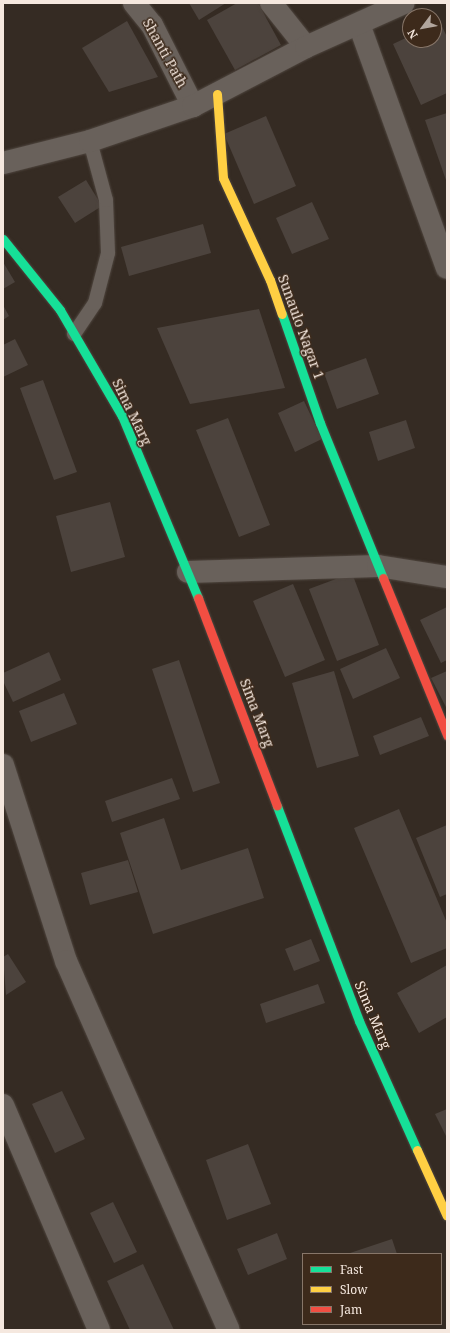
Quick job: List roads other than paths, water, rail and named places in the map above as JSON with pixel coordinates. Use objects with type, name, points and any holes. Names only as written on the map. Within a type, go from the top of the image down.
[{"type":"street","name":"Shanti Path","points":[[134,3],[152,25],[193,106]]},
{"type":"street","points":[[272,3],[306,48]]},
{"type":"street","points":[[3,163],[90,141],[193,106],[306,48],[397,5]]},
{"type":"street","points":[[359,24],[447,268]]},
{"type":"street","name":"Sunaulo Nagar 1","points":[[217,94],[224,178],[270,280],[320,423],[447,735]]},
{"type":"street","name":"Sima Marg","points":[[3,239],[60,310],[122,416],[188,572],[359,1021],[447,1216]]},
{"type":"street","points":[[188,572],[378,566],[447,576]]},
{"type":"street","points":[[3,765],[66,962],[229,1330]]},
{"type":"street","points":[[3,1105],[98,1330]]},
{"type":"lane","points":[[74,334],[95,303],[108,253],[106,200],[90,141]]}]
